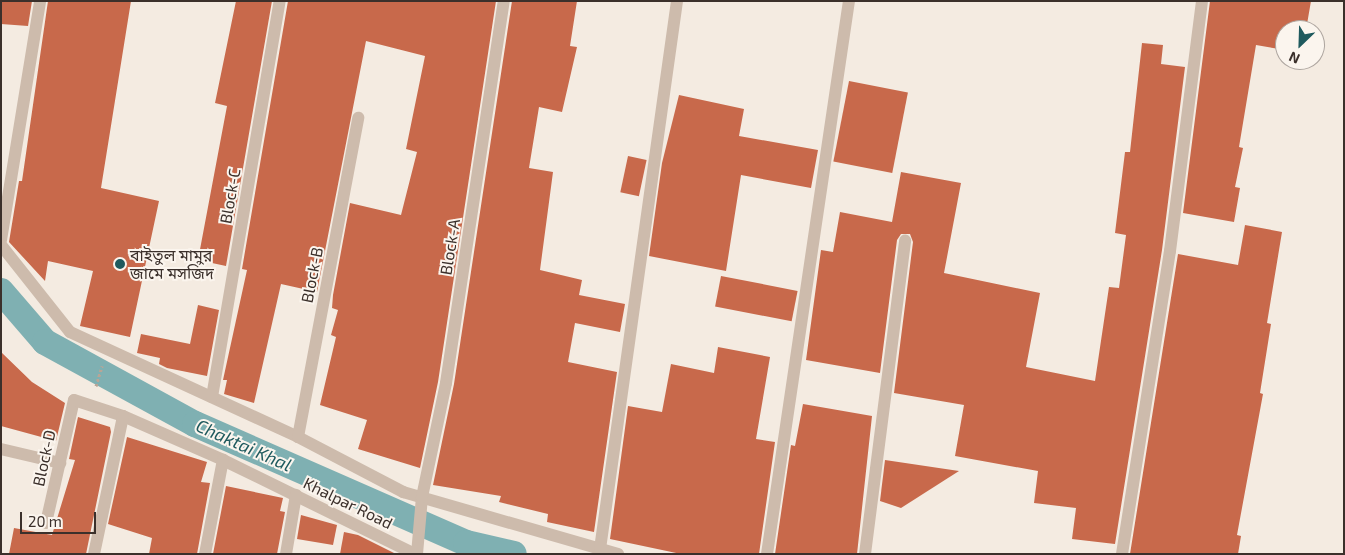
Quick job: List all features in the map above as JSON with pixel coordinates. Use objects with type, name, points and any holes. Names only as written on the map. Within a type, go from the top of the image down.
[{"type":"street","points":[[1,240],[40,1]]},
{"type":"street","name":"Block-C","points":[[212,397],[280,1]]},
{"type":"street","name":"Block-A","points":[[416,554],[422,496],[446,383],[504,1]]},
{"type":"street","points":[[600,549],[677,1]]},
{"type":"street","points":[[767,554],[849,1]]},
{"type":"street","points":[[1122,554],[1170,251],[1202,1]]},
{"type":"street","name":"Block-B","points":[[298,437],[358,118]]},
{"type":"street","points":[[865,554],[905,241]]},
{"type":"street","points":[[1,245],[70,332],[298,437],[403,492],[618,554]]},
{"type":"street","name":"Khalpar Road","points":[[74,400],[124,416],[223,460],[416,554]]},
{"type":"street","name":"Block-D","points":[[46,523],[74,400]]},
{"type":"street","points":[[94,554],[124,416]]},
{"type":"street","points":[[1,449],[60,463]]},
{"type":"street","points":[[206,554],[223,460]]},
{"type":"street","points":[[286,554],[296,495]]},
{"type":"path","points":[[89,406],[108,350]]},
{"type":"building","points":[[1,1],[32,1],[28,26],[1,24]]},
{"type":"building","points":[[48,1],[131,1],[101,188],[159,201],[130,337],[80,326],[93,271],[48,261],[45,281],[9,242],[19,181],[22,181]]},
{"type":"building","points":[[236,1],[272,1],[226,266],[198,260],[227,106],[215,103]]},
{"type":"building","points":[[288,1],[496,1],[438,382],[420,468],[358,449],[367,420],[320,405],[336,337],[331,335],[338,310],[332,308],[333,295],[350,203],[401,215],[417,152],[406,149],[425,56],[366,41],[317,292],[281,284],[254,403],[224,394],[227,380],[223,380],[247,270],[242,269]]},
{"type":"building","points":[[512,1],[577,1],[570,46],[577,47],[562,112],[539,107],[529,168],[553,172],[540,270],[582,280],[579,295],[625,304],[620,332],[575,323],[568,362],[617,372],[594,532],[547,522],[548,514],[499,502],[501,496],[433,485],[454,384]]},
{"type":"building","points":[[1210,1],[1311,1],[1308,20],[1275,20],[1275,48],[1256,45],[1239,147],[1243,148],[1235,187],[1240,188],[1234,222],[1183,213]]},
{"type":"building","points":[[1142,43],[1163,45],[1161,64],[1185,67],[1162,250],[1115,544],[1072,539],[1076,508],[1034,503],[1038,471],[955,456],[964,405],[894,393],[913,242],[910,234],[901,234],[897,240],[880,373],[806,360],[821,250],[833,252],[840,212],[892,222],[901,172],[961,183],[944,273],[1040,293],[1026,367],[1095,381],[1109,287],[1119,288],[1126,235],[1115,233],[1125,152],[1130,152]]},
{"type":"building","points":[[849,81],[908,92],[892,173],[833,161]]},
{"type":"building","points":[[679,95],[744,109],[739,136],[818,150],[811,188],[741,175],[726,271],[649,256],[662,163]]},
{"type":"building","points":[[628,156],[647,160],[639,196],[620,192]]},
{"type":"building","points":[[1245,225],[1282,232],[1267,323],[1271,324],[1260,393],[1263,394],[1237,535],[1241,536],[1238,554],[1130,554],[1178,254],[1238,265]]},
{"type":"building","points":[[721,276],[798,291],[792,321],[715,306]]},
{"type":"building","points":[[198,305],[219,310],[207,376],[167,368],[159,364],[160,358],[137,353],[141,334],[190,344]]},
{"type":"building","points":[[718,347],[770,357],[756,439],[775,442],[759,554],[681,554],[610,539],[628,406],[662,412],[671,364],[714,373]]},
{"type":"building","points":[[1,352],[32,382],[65,403],[56,441],[1,426]]},
{"type":"building","points":[[803,404],[872,416],[857,554],[775,554],[791,445],[795,446]]},
{"type":"building","points":[[78,417],[110,427],[111,432],[86,554],[9,554],[14,528],[52,535],[75,460],[69,459]]},
{"type":"building","points":[[127,437],[207,462],[201,482],[210,483],[197,554],[149,554],[152,538],[108,524]]},
{"type":"building","points":[[885,460],[959,471],[901,508],[880,501]]},
{"type":"building","points":[[226,486],[283,498],[280,511],[285,512],[277,554],[213,554]]},
{"type":"building","points":[[301,515],[337,525],[333,545],[297,539]]},
{"type":"building","points":[[344,532],[358,535],[396,554],[340,554]]},
{"type":"waterway","name":"Chaktai Khal","points":[[1,291],[45,342],[195,424],[466,543],[514,554]]},
{"type":"place","name":"বাইতুল মামুর জামে মসজিদ","points":[[120,264]]}]
